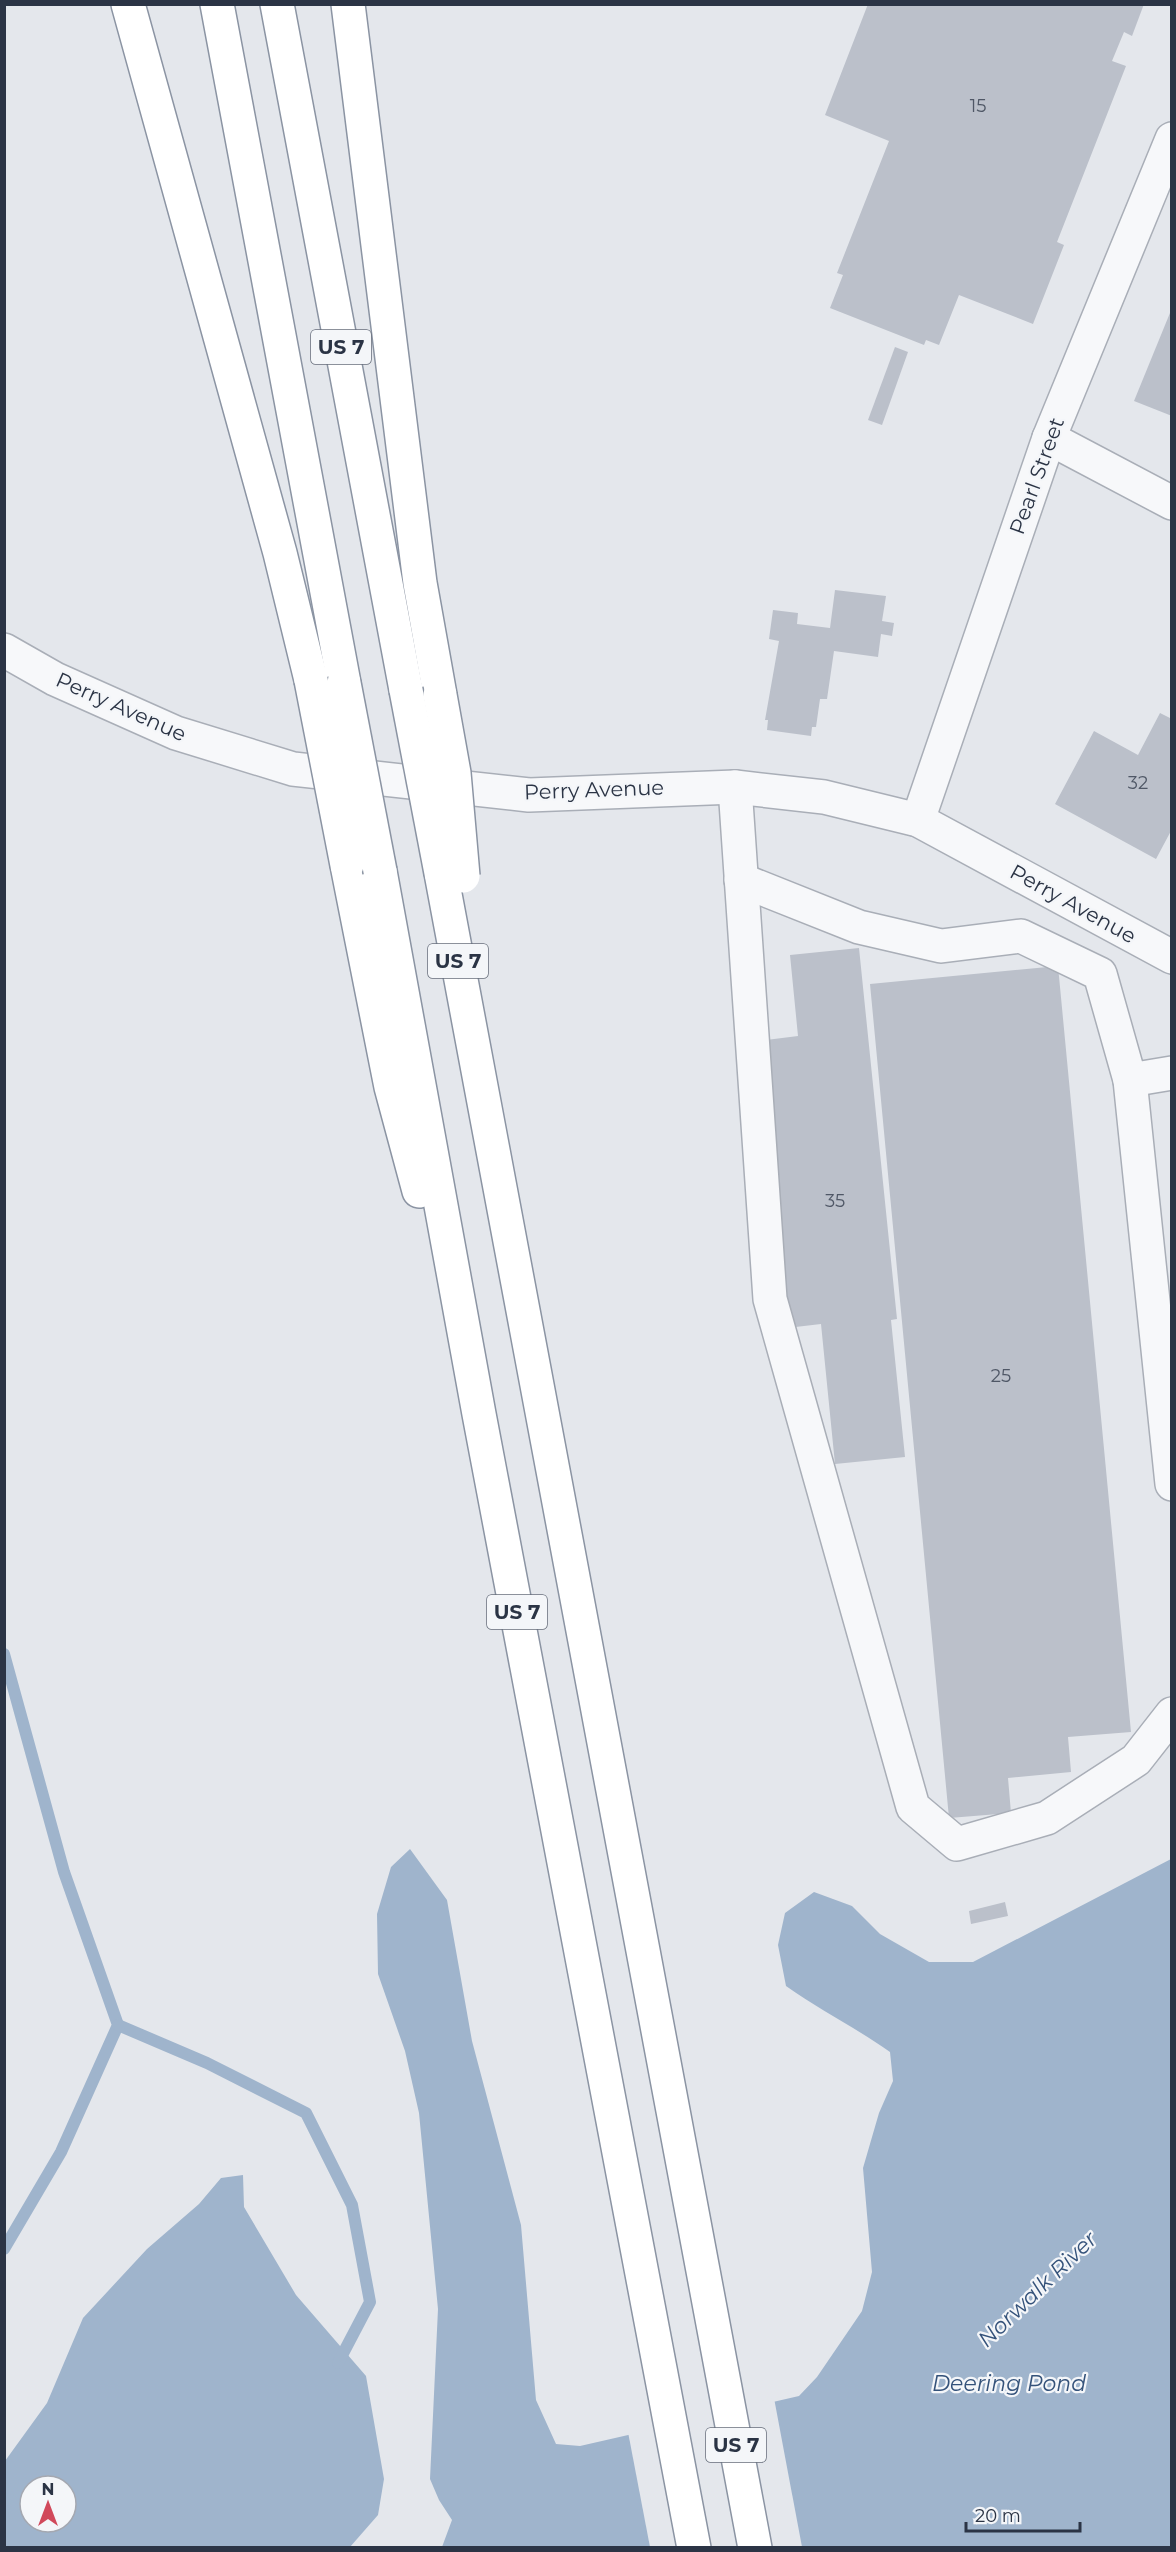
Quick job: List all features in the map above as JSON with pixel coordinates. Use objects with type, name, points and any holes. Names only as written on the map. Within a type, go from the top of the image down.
[{"type":"highway","points":[[128,4],[280,553],[311,680],[391,1086],[479,1414]]},
{"type":"highway","name":"US 7","points":[[217,4],[380,871],[479,1414],[694,2547]]},
{"type":"highway","name":"US 7","points":[[277,4],[406,690],[452,874],[475,1049],[755,2547]]},
{"type":"highway","points":[[348,4],[420,583],[454,772],[452,874]]},
{"type":"street","name":"Pearl Street","points":[[918,820],[1049,438],[1172,139]]},
{"type":"street","points":[[1049,438],[1172,502]]},
{"type":"street","name":"Perry Avenue","points":[[4,650],[55,679],[177,733],[292,769],[529,795],[735,787],[824,797],[918,820],[1172,957]]},
{"type":"street","points":[[735,787],[770,1299],[913,1807],[957,1844],[1047,1818],[1136,1760],[1172,1714]]},
{"type":"street","points":[[741,880],[859,927],[941,946],[1021,936],[1100,974],[1130,1080],[1172,1484]]},
{"type":"street","points":[[1130,1080],[1172,1073]]},
{"type":"water","name":"Deering Pond","points":[[410,1849],[447,1900],[472,2041],[521,2225],[536,2400],[556,2444],[580,2446],[799,2396],[817,2377],[862,2311],[872,2272],[863,2168],[879,2113],[893,2081],[890,2052],[786,1986],[778,1945],[785,1913],[814,1892],[852,1906],[880,1934],[929,1962],[973,1962],[1171,1859],[1171,2547],[442,2547],[452,2520],[439,2500],[430,2479],[438,2309],[419,2113],[405,2051],[378,1974],[377,1914],[391,1867]]},
{"type":"water","points":[[243,2175],[244,2207],[296,2295],[366,2376],[384,2479],[378,2515],[350,2547],[5,2547],[5,2461],[47,2403],[83,2318],[147,2249],[199,2204],[221,2178]]},
{"type":"pier","points":[[774,2398],[802,2547],[650,2547],[628,2432]]},
{"type":"building","points":[[868,4],[1144,4],[1132,36],[1124,32],[1112,61],[1126,66],[1057,242],[1064,245],[1033,324],[959,295],[939,345],[926,340],[924,345],[830,308],[843,275],[837,273],[889,141],[825,115]]},
{"type":"building","points":[[1172,308],[1172,416],[1134,401]]},
{"type":"building","points":[[895,347],[908,352],[882,425],[868,420]]},
{"type":"building","points":[[835,590],[886,596],[882,621],[894,623],[892,636],[881,634],[878,657],[834,651],[827,699],[820,699],[816,727],[812,727],[811,736],[767,730],[768,720],[765,720],[779,641],[769,639],[773,610],[798,613],[797,624],[830,628]]},
{"type":"building","points":[[1160,713],[1172,719],[1172,829],[1156,859],[1055,804],[1094,731],[1138,755]]},
{"type":"building","points":[[859,948],[897,1319],[891,1320],[905,1457],[835,1464],[821,1324],[787,1328],[758,1041],[798,1036],[790,955]]},
{"type":"building","points":[[1058,966],[1131,1732],[1068,1737],[1071,1772],[1008,1778],[1011,1813],[949,1818],[870,984]]},
{"type":"building","points":[[1005,1902],[1008,1916],[971,1924],[969,1911]]},
{"type":"waterway","points":[[4,1654],[64,1872],[118,2025],[61,2152],[4,2249]]},
{"type":"waterway","points":[[118,2025],[207,2063],[306,2113],[352,2205],[370,2302],[338,2363]]},
{"type":"water label","name":"Norwalk River","points":[[1037,2289]]}]
